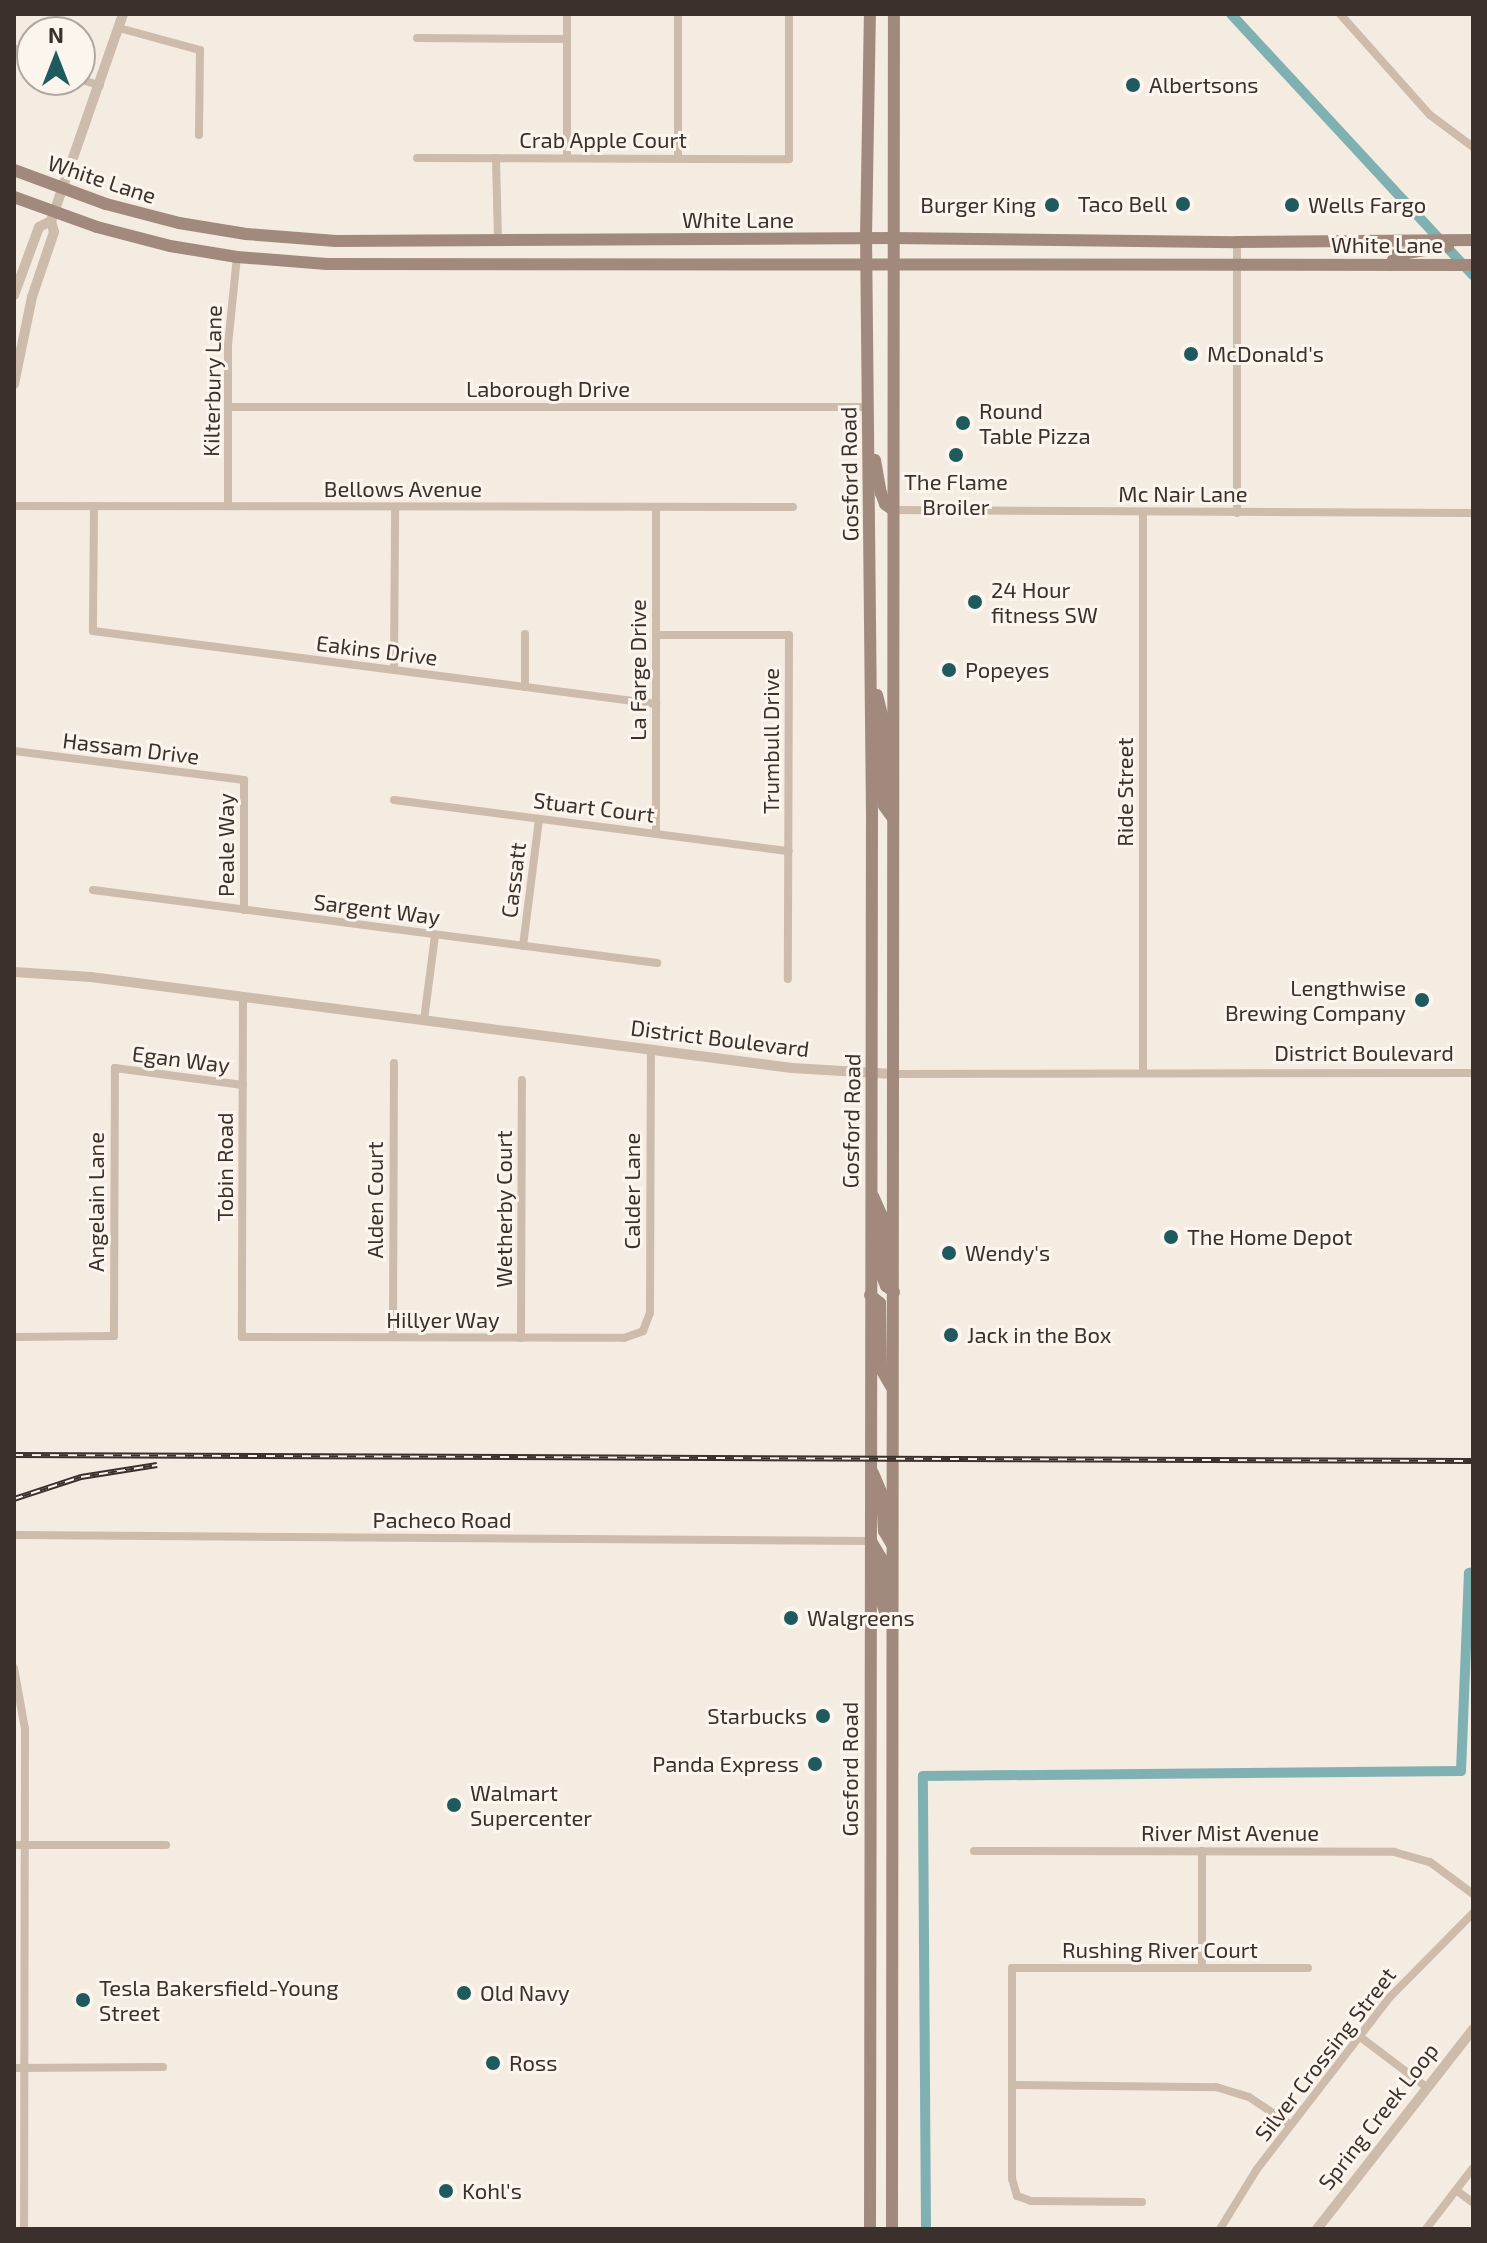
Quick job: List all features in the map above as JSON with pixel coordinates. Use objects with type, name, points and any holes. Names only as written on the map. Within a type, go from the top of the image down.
[{"type":"main road","name":"Gosford Road","points":[[870,14],[866,238],[872,672],[870,2229]]},
{"type":"main road","name":"Gosford Road","points":[[891,14],[894,65],[892,2229]]},
{"type":"main road","name":"White Lane","points":[[14,170],[63,190],[135,212],[246,234],[336,241],[892,238],[1237,242],[1405,253],[1473,265]]},
{"type":"main road","name":"White Lane","points":[[14,197],[52,217],[126,235],[237,257],[327,264],[1390,265],[1405,253],[1473,241]]},
{"type":"main road","points":[[869,422],[881,493],[885,504],[893,510]]},
{"type":"main road","points":[[872,672],[882,715],[884,806],[893,818]]},
{"type":"main road","points":[[870,1189],[882,1216],[882,1276],[886,1286],[894,1292]]},
{"type":"main road","points":[[870,1295],[880,1303],[881,1369],[893,1389]]},
{"type":"main road","points":[[870,1466],[882,1494],[884,1531],[893,1545]]},
{"type":"main road","points":[[871,1541],[882,1559],[882,1603],[892,1631]]},
{"type":"street","points":[[14,384],[32,297],[54,232],[52,217],[123,14]]},
{"type":"street","points":[[567,14],[567,158]]},
{"type":"street","points":[[678,14],[678,159]]},
{"type":"street","name":"Crab Apple Court","points":[[417,158],[789,159],[789,14]]},
{"type":"street","points":[[1340,14],[1430,115],[1473,147]]},
{"type":"street","points":[[119,28],[200,50],[199,135]]},
{"type":"street","points":[[417,38],[567,39]]},
{"type":"street","points":[[96,85],[100,86]]},
{"type":"street","points":[[496,158],[498,241]]},
{"type":"street","points":[[14,295],[39,227],[52,217]]},
{"type":"street","points":[[1237,242],[1237,513]]},
{"type":"street","name":"Kilterbury Lane","points":[[228,506],[229,326],[237,257]]},
{"type":"street","name":"Laborough Drive","points":[[228,407],[869,407]]},
{"type":"street","name":"Bellows Avenue","points":[[14,506],[793,507]]},
{"type":"street","name":"Eakins Drive","points":[[94,506],[93,631],[656,704]]},
{"type":"street","points":[[394,670],[395,507]]},
{"type":"street","name":"La Farge Drive","points":[[656,507],[656,834]]},
{"type":"street","name":"Mc Nair Lane","points":[[893,510],[1473,513]]},
{"type":"street","name":"Ride Street","points":[[1143,512],[1143,1072]]},
{"type":"street","points":[[525,634],[525,687]]},
{"type":"street","name":"Trumbull Drive","points":[[656,635],[789,635],[788,979]]},
{"type":"street","name":"Hassam Drive","points":[[14,751],[244,780]]},
{"type":"street","name":"Peale Way","points":[[244,780],[244,910]]},
{"type":"street","name":"Stuart Court","points":[[394,800],[789,851]]},
{"type":"street","name":"Cassatt","points":[[523,946],[539,819]]},
{"type":"street","name":"Sargent Way","points":[[93,890],[657,963]]},
{"type":"street","points":[[424,1020],[435,935]]},
{"type":"street","name":"District Boulevard","points":[[14,972],[91,977],[651,1050],[872,1074],[1473,1073]]},
{"type":"street","name":"Tobin Road","points":[[242,1337],[243,997]]},
{"type":"street","name":"Calder Lane","points":[[643,1331],[650,1313],[651,1050]]},
{"type":"street","name":"Alden Court","points":[[393,1337],[394,1063]]},
{"type":"street","name":"Egan Way","points":[[115,1068],[243,1085]]},
{"type":"street","name":"Angelain Lane","points":[[14,1337],[114,1336],[115,1068]]},
{"type":"street","name":"Wetherby Court","points":[[521,1338],[522,1080]]},
{"type":"street","name":"Hillyer Way","points":[[242,1337],[624,1338],[643,1331]]},
{"type":"street","name":"Pacheco Road","points":[[14,1535],[871,1541]]},
{"type":"street","points":[[14,1668],[25,1729],[19,1845],[19,2068],[24,2229]]},
{"type":"street","points":[[19,1845],[166,1845]]},
{"type":"street","name":"River Mist Avenue","points":[[974,1851],[1394,1852],[1430,1862],[1473,1894]]},
{"type":"street","points":[[1202,1851],[1202,1968]]},
{"type":"street","name":"Silver Crossing Street","points":[[1220,2229],[1257,2169],[1359,2036],[1415,1970],[1473,1913]]},
{"type":"street","name":"Rushing River Court","points":[[1012,2085],[1012,1968],[1308,1968]]},
{"type":"street","name":"Spring Creek Loop","points":[[1317,2229],[1425,2086],[1473,2029]]},
{"type":"street","points":[[1359,2036],[1425,2086]]},
{"type":"street","points":[[19,2068],[163,2067]]},
{"type":"street","points":[[1142,2202],[1031,2201],[1017,2196],[1012,2179],[1012,2085],[1216,2087],[1249,2097],[1291,2125]]},
{"type":"street","points":[[1426,2229],[1473,2168]]},
{"type":"street","points":[[1456,2190],[1473,2203]]},
{"type":"waterway","points":[[1231,14],[1473,275]]},
{"type":"waterway","points":[[926,2229],[923,1776],[1461,1771],[1469,1573],[1473,1572]]},
{"type":"railway","points":[[14,1455],[1473,1461]]},
{"type":"railway","points":[[14,1499],[81,1477],[157,1465]]},
{"type":"place","name":"Albertsons","points":[[1133,85]]},
{"type":"place","name":"Taco Bell","points":[[1183,204]]},
{"type":"place","name":"Burger King","points":[[1052,205]]},
{"type":"place","name":"Wells Fargo","points":[[1292,205]]},
{"type":"place","name":"McDonald's","points":[[1191,354]]},
{"type":"place","name":"Round Table Pizza","points":[[963,423]]},
{"type":"place","name":"The Flame Broiler","points":[[956,455]]},
{"type":"place","name":"24 Hour fitness SW","points":[[975,602]]},
{"type":"place","name":"Popeyes","points":[[949,670]]},
{"type":"place","name":"Lengthwise Brewing Company","points":[[1422,1000]]},
{"type":"place","name":"The Home Depot","points":[[1171,1237]]},
{"type":"place","name":"Wendy's","points":[[949,1253]]},
{"type":"place","name":"Jack in the Box","points":[[951,1335]]},
{"type":"place","name":"Walgreens","points":[[791,1618]]},
{"type":"place","name":"Starbucks","points":[[823,1716]]},
{"type":"place","name":"Panda Express","points":[[815,1764]]},
{"type":"place","name":"Walmart Supercenter","points":[[454,1805]]},
{"type":"place","name":"Old Navy","points":[[464,1993]]},
{"type":"place","name":"Tesla Bakersfield-Young Street","points":[[83,2000]]},
{"type":"place","name":"Ross","points":[[493,2063]]},
{"type":"place","name":"Kohl's","points":[[446,2191]]}]
